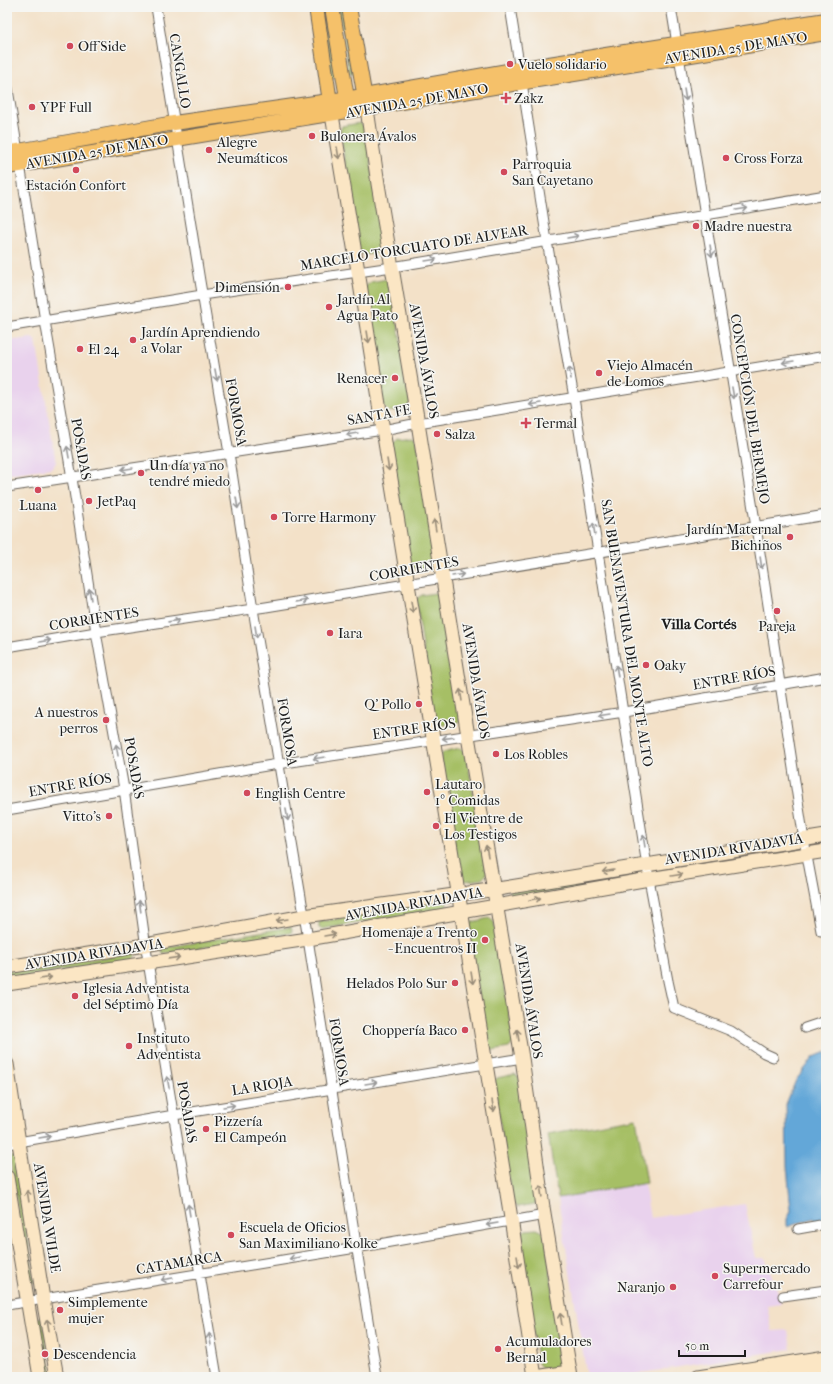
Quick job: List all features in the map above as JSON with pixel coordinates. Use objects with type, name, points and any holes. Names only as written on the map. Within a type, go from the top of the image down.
[{"type":"main road","points":[[316,7],[382,430],[512,1221],[535,1377],[570,1374]]},
{"type":"main road","points":[[332,7],[347,98]]},
{"type":"main road","points":[[349,7],[365,102]]},
{"type":"main road","name":"AVENIDA 25 DE MAYO","points":[[13,166],[332,115],[365,102],[678,50],[826,20]]},
{"type":"main road","name":"AVENIDA 25 DE MAYO","points":[[678,50],[826,33]]},
{"type":"main road","name":"AVENIDA 25 DE MAYO","points":[[12,152],[174,123],[330,100],[347,98],[365,102]]},
{"type":"main road","name":"AVENIDA ÁVALOS","points":[[365,102],[522,1058],[570,1374]]},
{"type":"main road","name":"AVENIDA RIVADAVIA","points":[[7,967],[145,945],[304,916],[494,889],[826,836]]},
{"type":"main road","name":"AVENIDA RIVADAVIA","points":[[7,984],[308,939],[649,879],[826,851]]},
{"type":"main road","name":"AVENIDA WILDE","points":[[7,1064],[13,1143],[57,1377]]},
{"type":"main road","points":[[7,1176],[40,1377]]},
{"type":"main road","points":[[698,1377],[730,1374],[826,1357]]},
{"type":"main road","points":[[772,1377],[826,1368]]},
{"type":"street","name":"CANGALLO","points":[[156,7],[177,139]]},
{"type":"street","name":"SAN BUENAVENTURA DEL MONTE ALTO","points":[[510,7],[547,241],[574,398],[648,864],[649,879],[674,1008],[730,1031],[764,1053],[773,1057]]},
{"type":"street","name":"CONCEPCIÓN DEL BERMEJO","points":[[671,7],[756,527],[806,854],[823,931]]},
{"type":"street","name":"POSADAS","points":[[7,83],[13,166],[45,321],[72,478],[96,632],[124,789],[145,945],[216,1377]]},
{"type":"street","name":"FORMOSA","points":[[177,139],[229,453],[278,764],[308,939],[377,1377]]},
{"type":"street","name":"MARCELO TORCUATO DE ALVEAR","points":[[7,327],[202,295],[392,267],[826,195]]},
{"type":"street","name":"SANTA FE","points":[[7,487],[382,430],[826,356]]},
{"type":"street","name":"CORRIENTES","points":[[7,647],[96,632],[253,609],[826,515]]},
{"type":"street","name":"ENTRE RÍOS","points":[[7,810],[278,764],[624,712],[826,677]]},
{"type":"street","points":[[805,1028],[826,1020]]},
{"type":"street","name":"LA RIOJA","points":[[13,1143],[522,1058]]},
{"type":"street","name":"CATAMARCA","points":[[7,1305],[545,1216]]},
{"type":"street","points":[[798,1229],[826,1224]]},
{"type":"street","points":[[783,1296],[826,1290]]},
{"type":"shaded area","points":[[32,338],[36,341],[56,463],[51,468],[7,474],[7,341]]},
{"type":"shaded area","points":[[644,1183],[650,1218],[745,1204],[756,1258],[765,1258],[781,1304],[767,1306],[772,1331],[788,1330],[791,1349],[617,1377],[587,1377],[558,1198]]},
{"type":"green space","points":[[320,7],[328,7],[338,76],[331,78]]},
{"type":"green space","points":[[338,7],[346,7],[357,72],[349,74]]},
{"type":"green space","points":[[360,123],[365,127],[385,247],[382,252],[364,255],[359,251],[340,131],[342,126]]},
{"type":"green space","points":[[387,279],[391,283],[411,402],[408,408],[389,412],[383,406],[365,287],[371,282]]},
{"type":"green space","points":[[412,436],[417,439],[436,559],[432,566],[416,569],[410,565],[390,445],[397,438]]},
{"type":"green space","points":[[435,593],[442,595],[460,717],[459,722],[438,726],[434,721],[416,599],[422,595]]},
{"type":"green space","points":[[460,748],[466,752],[487,874],[482,879],[466,881],[460,878],[440,759],[443,752]]},
{"type":"green space","points":[[793,847],[794,850],[666,874],[664,867]]},
{"type":"green space","points":[[635,871],[635,878],[511,899],[509,890]]},
{"type":"green space","points":[[444,901],[447,904],[445,909],[321,929],[319,928],[319,922]]},
{"type":"green space","points":[[489,918],[494,922],[514,1042],[509,1048],[492,1051],[487,1046],[468,929],[472,922]]},
{"type":"green space","points":[[291,927],[291,933],[163,954],[161,948]]},
{"type":"green space","points":[[135,953],[133,959],[7,979],[7,971]]},
{"type":"green space","points":[[515,1074],[520,1079],[538,1197],[535,1204],[518,1207],[512,1202],[494,1081],[497,1078]]},
{"type":"green space","points":[[636,1118],[647,1183],[558,1198],[548,1134]]},
{"type":"green space","points":[[15,1155],[34,1282],[30,1283],[28,1281],[10,1157]]},
{"type":"green space","points":[[537,1229],[545,1233],[563,1363],[554,1370],[544,1369],[538,1363],[518,1238],[525,1230]]},
{"type":"green space","points":[[42,1317],[52,1377],[45,1377],[36,1319]]},
{"type":"water","points":[[826,1052],[826,1223],[817,1224],[814,1218],[787,1227],[787,1219],[791,1211],[787,1166],[786,1104],[796,1080],[814,1057]]},
{"type":"place","name":"Off Side","points":[[70,46]]},
{"type":"place","name":"Vuelo solidario","points":[[510,64]]},
{"type":"place","name":"Zakz","points":[[506,98]]},
{"type":"place","name":"YPF Full","points":[[32,107]]},
{"type":"place","name":"Bulonera Ávalos","points":[[312,136]]},
{"type":"place","name":"Alegre Neumáticos","points":[[209,150]]},
{"type":"place","name":"Cross Forza","points":[[726,158]]},
{"type":"place","name":"Estación Confort","points":[[76,170]]},
{"type":"place","name":"Parroquia San Cayetano","points":[[504,172]]},
{"type":"place","name":"Madre nuestra","points":[[696,226]]},
{"type":"place","name":"Dimensión","points":[[288,287]]},
{"type":"place","name":"Jardín Al Agua Pato","points":[[329,307]]},
{"type":"place","name":"Jardín Aprendiendo a Volar","points":[[133,340]]},
{"type":"place","name":"El 24","points":[[80,349]]},
{"type":"place","name":"Viejo Almacén de Lomos","points":[[599,373]]},
{"type":"place","name":"Renacer","points":[[395,378]]},
{"type":"place","name":"Termal","points":[[526,423]]},
{"type":"place","name":"Salza","points":[[437,434]]},
{"type":"place","name":"Un día ya no tendré miedo","points":[[141,473]]},
{"type":"place","name":"Luana","points":[[38,490]]},
{"type":"place","name":"JetPaq","points":[[89,501]]},
{"type":"place","name":"Torre Harmony","points":[[274,517]]},
{"type":"place","name":"Jardín Maternal Bichiños","points":[[790,537]]},
{"type":"place","name":"Pareja","points":[[777,611]]},
{"type":"place","name":"Iara","points":[[330,633]]},
{"type":"place","name":"Oaky","points":[[646,665]]},
{"type":"place","name":"Q' Pollo","points":[[419,704]]},
{"type":"place","name":"A nuestros perros","points":[[106,720]]},
{"type":"place","name":"Los Robles","points":[[496,754]]},
{"type":"place","name":"Lautaro 1º Comidas","points":[[427,792]]},
{"type":"place","name":"English Centre","points":[[247,793]]},
{"type":"place","name":"Vitto's","points":[[109,816]]},
{"type":"place","name":"El Vientre de Los Testigos","points":[[436,826]]},
{"type":"place","name":"Homenaje a Trento - Encuentros II","points":[[485,940]]},
{"type":"place","name":"Helados Polo Sur","points":[[455,983]]},
{"type":"place","name":"Iglesia Adventista del Séptimo Día","points":[[75,996]]},
{"type":"place","name":"Choppería Baco","points":[[465,1030]]},
{"type":"place","name":"Instituto Adventista","points":[[129,1046]]},
{"type":"place","name":"Pizzería El Campeón","points":[[206,1129]]},
{"type":"place","name":"Escuela de Oficios San Maximiliano Kolke","points":[[231,1235]]},
{"type":"place","name":"Supermercado Carrefour","points":[[715,1276]]},
{"type":"place","name":"Naranjo","points":[[673,1287]]},
{"type":"place","name":"Simplemente mujer","points":[[60,1310]]},
{"type":"place","name":"Acumuladores Bernal","points":[[498,1349]]},
{"type":"place","name":"Descendencia","points":[[45,1354]]},
{"type":"district","name":"Villa Cortés","points":[[699,624]]}]
